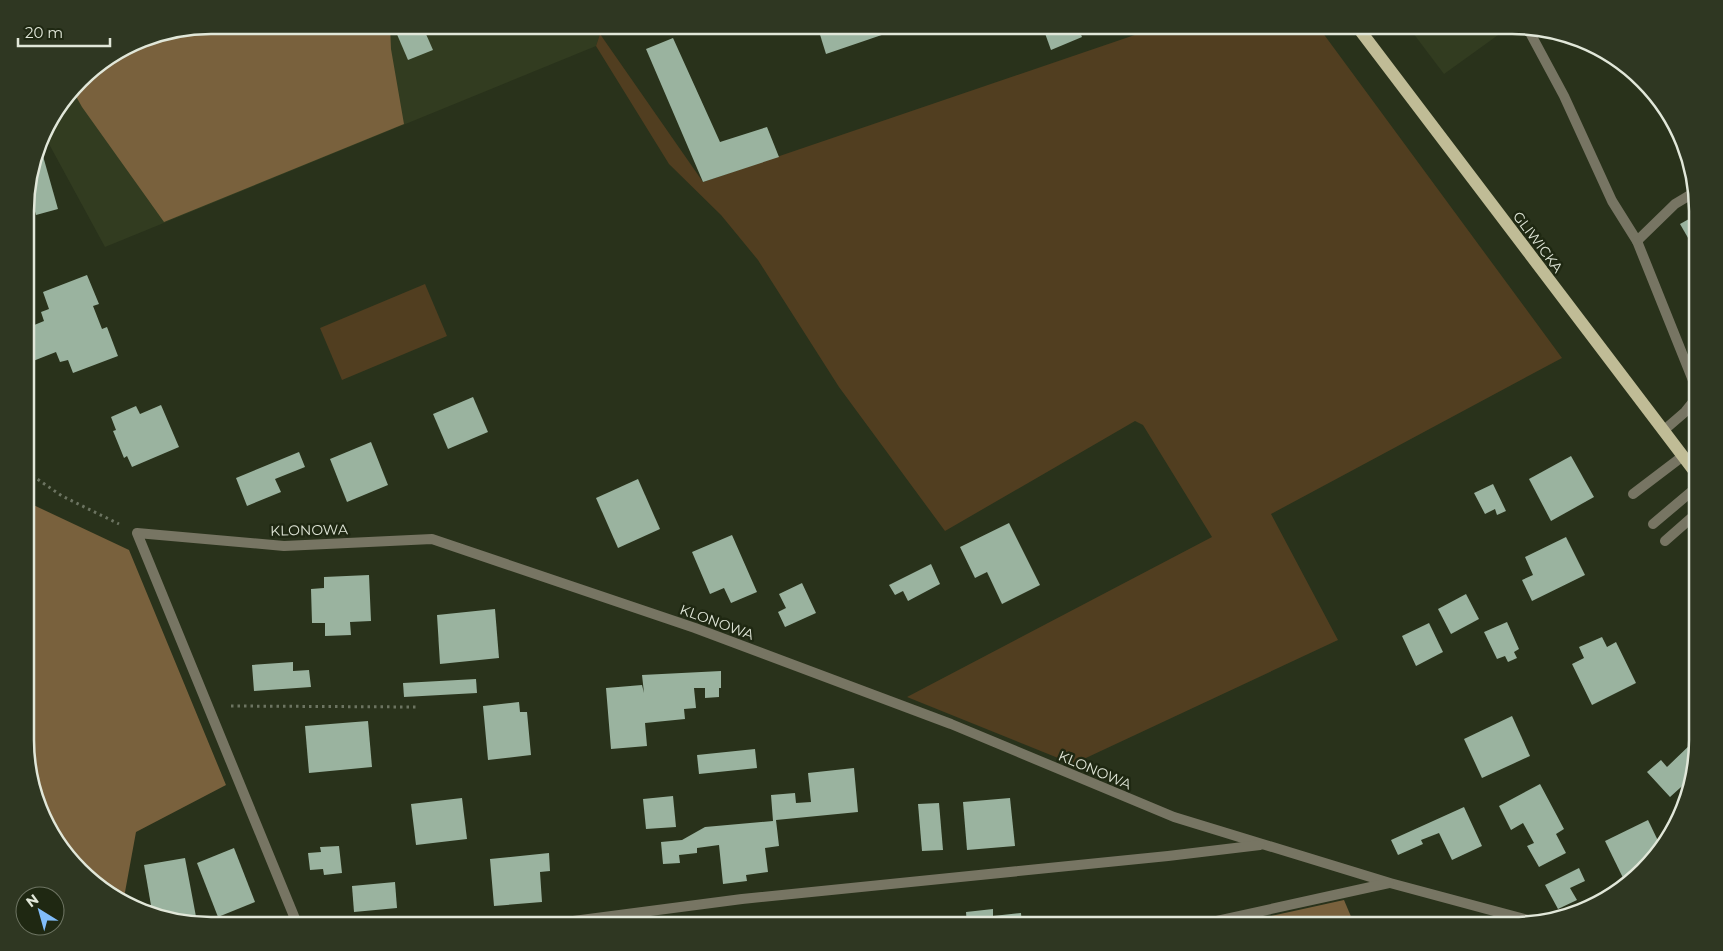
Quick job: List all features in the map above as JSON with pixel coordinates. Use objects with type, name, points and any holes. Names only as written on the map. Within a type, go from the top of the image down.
[{"type":"main road","name":"GLIWICKA","points":[[1363,34],[1689,464]]},
{"type":"street","points":[[1531,35],[1564,96],[1612,201],[1637,242],[1689,372]]},
{"type":"street","points":[[1637,242],[1675,204],[1689,196]]},
{"type":"street","points":[[1663,430],[1689,407]]},
{"type":"street","points":[[1633,494],[1683,456]]},
{"type":"street","points":[[1653,524],[1689,494]]},
{"type":"street","points":[[1665,541],[1689,520]]},
{"type":"street","points":[[138,533],[294,917]]},
{"type":"street","name":"KLONOWA","points":[[138,533],[284,546],[432,539],[695,628],[951,724],[1174,817],[1390,883],[1517,917]]},
{"type":"street","name":"KLONOWA","points":[[604,917],[742,899],[1168,856],[1266,844]]},
{"type":"street","name":"KLONOWA","points":[[1235,917],[1390,883]]},
{"type":"path","points":[[34,477],[62,496],[138,533]]},
{"type":"path","points":[[208,706],[416,707]]},
{"type":"shaded area","points":[[199,34],[600,34],[596,46],[105,247],[48,142],[57,122],[70,103],[94,78],[122,57],[143,47],[176,37]]},
{"type":"shaded area","points":[[199,34],[390,34],[391,49],[404,124],[164,222],[76,96],[103,70],[122,57],[143,47],[176,37]]},
{"type":"shaded area","points":[[600,34],[703,182],[1138,34],[1324,34],[1562,358],[1271,514],[1338,640],[1073,764],[907,697],[1212,537],[1143,425],[1135,421],[945,531],[839,387],[758,260],[721,215],[669,164],[596,46]]},
{"type":"shaded area","points":[[1414,34],[1500,34],[1444,74]]},
{"type":"shaded area","points":[[425,284],[447,336],[342,380],[320,328]]},
{"type":"shaded area","points":[[34,505],[129,550],[226,785],[136,832],[124,895],[103,881],[70,848],[57,829],[43,797],[37,775],[34,752]]},
{"type":"shaded area","points":[[1344,900],[1351,917],[1266,917]]},
{"type":"building","points":[[397,34],[426,34],[433,50],[408,60]]},
{"type":"building","points":[[820,34],[885,34],[826,54]]},
{"type":"building","points":[[1045,34],[1081,34],[1082,37],[1051,50]]},
{"type":"building","points":[[673,38],[720,142],[767,127],[779,157],[703,182],[646,49]]},
{"type":"building","points":[[42,156],[58,209],[36,215],[34,208],[35,187]]},
{"type":"building","points":[[1689,219],[1689,240],[1680,224]]},
{"type":"building","points":[[87,275],[99,304],[93,306],[102,329],[107,327],[118,356],[73,373],[68,360],[60,362],[56,352],[34,361],[34,325],[44,321],[41,312],[49,309],[43,292]]},
{"type":"building","points":[[473,397],[488,432],[448,449],[433,414]]},
{"type":"building","points":[[161,405],[179,447],[132,467],[127,456],[124,458],[113,431],[116,430],[111,417],[136,406],[140,414]]},
{"type":"building","points":[[371,442],[388,485],[347,502],[330,459]]},
{"type":"building","points":[[299,452],[305,467],[275,479],[281,492],[247,506],[236,478]]},
{"type":"building","points":[[1571,456],[1594,497],[1551,521],[1529,479]]},
{"type":"building","points":[[638,479],[660,529],[618,548],[596,498]]},
{"type":"building","points":[[1493,484],[1506,511],[1497,515],[1495,509],[1485,514],[1474,493]]},
{"type":"building","points":[[1009,523],[1040,585],[1002,604],[987,572],[975,578],[960,547]]},
{"type":"building","points":[[732,535],[757,592],[731,603],[724,588],[710,594],[692,552]]},
{"type":"building","points":[[1566,537],[1585,575],[1532,601],[1522,580],[1533,575],[1525,557]]},
{"type":"building","points":[[931,564],[940,584],[908,601],[903,591],[895,595],[889,585]]},
{"type":"building","points":[[369,575],[371,621],[350,622],[351,635],[325,636],[325,623],[312,623],[311,589],[324,588],[324,577]]},
{"type":"building","points":[[802,583],[816,613],[785,627],[778,612],[786,608],[779,594]]},
{"type":"building","points":[[1466,594],[1479,619],[1451,634],[1438,609]]},
{"type":"building","points":[[495,609],[499,658],[440,664],[437,615]]},
{"type":"building","points":[[1507,622],[1519,649],[1514,652],[1517,658],[1508,662],[1505,656],[1497,659],[1484,632]]},
{"type":"building","points":[[1429,623],[1443,652],[1416,666],[1402,636]]},
{"type":"building","points":[[1602,637],[1607,647],[1616,642],[1636,683],[1592,705],[1572,664],[1584,658],[1579,647]]},
{"type":"building","points":[[293,662],[293,671],[309,670],[311,687],[254,691],[252,665]]},
{"type":"building","points":[[721,671],[719,697],[705,698],[705,688],[694,688],[696,708],[684,709],[685,719],[645,723],[647,746],[611,749],[606,688],[642,685],[644,693],[642,675]]},
{"type":"building","points":[[476,679],[477,693],[404,697],[403,683]]},
{"type":"building","points":[[519,702],[520,712],[527,712],[531,755],[488,760],[483,706]]},
{"type":"building","points":[[1512,716],[1530,756],[1482,778],[1464,739]]},
{"type":"building","points":[[368,721],[372,767],[309,773],[305,726]]},
{"type":"building","points":[[1689,746],[1688,764],[1683,785],[1670,797],[1647,772],[1661,760],[1667,767]]},
{"type":"building","points":[[755,749],[757,768],[699,774],[697,755]]},
{"type":"building","points":[[854,768],[858,812],[776,820],[779,846],[765,848],[768,872],[746,875],[747,881],[723,884],[719,845],[697,848],[697,853],[679,855],[680,863],[663,864],[661,842],[682,840],[705,827],[773,821],[771,795],[795,793],[796,803],[811,802],[808,773]]},
{"type":"building","points":[[1540,784],[1564,829],[1556,834],[1566,853],[1539,867],[1527,846],[1534,843],[1523,823],[1511,830],[1499,806]]},
{"type":"building","points":[[673,796],[676,827],[646,829],[643,799]]},
{"type":"building","points":[[462,798],[467,839],[416,845],[411,804]]},
{"type":"building","points":[[1010,798],[1015,846],[967,850],[963,802]]},
{"type":"building","points":[[939,803],[943,850],[922,851],[918,804]]},
{"type":"building","points":[[1464,807],[1482,846],[1452,860],[1439,833],[1421,840],[1423,844],[1398,855],[1391,840]]},
{"type":"building","points":[[1648,820],[1658,841],[1645,857],[1623,878],[1605,841]]},
{"type":"building","points":[[339,846],[342,873],[324,875],[323,869],[310,870],[308,853],[321,852],[320,847]]},
{"type":"building","points":[[234,848],[255,902],[218,917],[197,863]]},
{"type":"building","points":[[549,853],[550,871],[540,872],[542,902],[494,906],[490,859]]},
{"type":"building","points":[[185,858],[196,917],[176,914],[151,907],[144,865]]},
{"type":"building","points":[[1579,868],[1585,881],[1570,888],[1577,900],[1558,909],[1545,885]]},
{"type":"building","points":[[395,882],[397,908],[354,912],[352,886]]},
{"type":"building","points":[[993,909],[993,916],[1021,913],[1021,917],[966,917],[966,912]]}]
